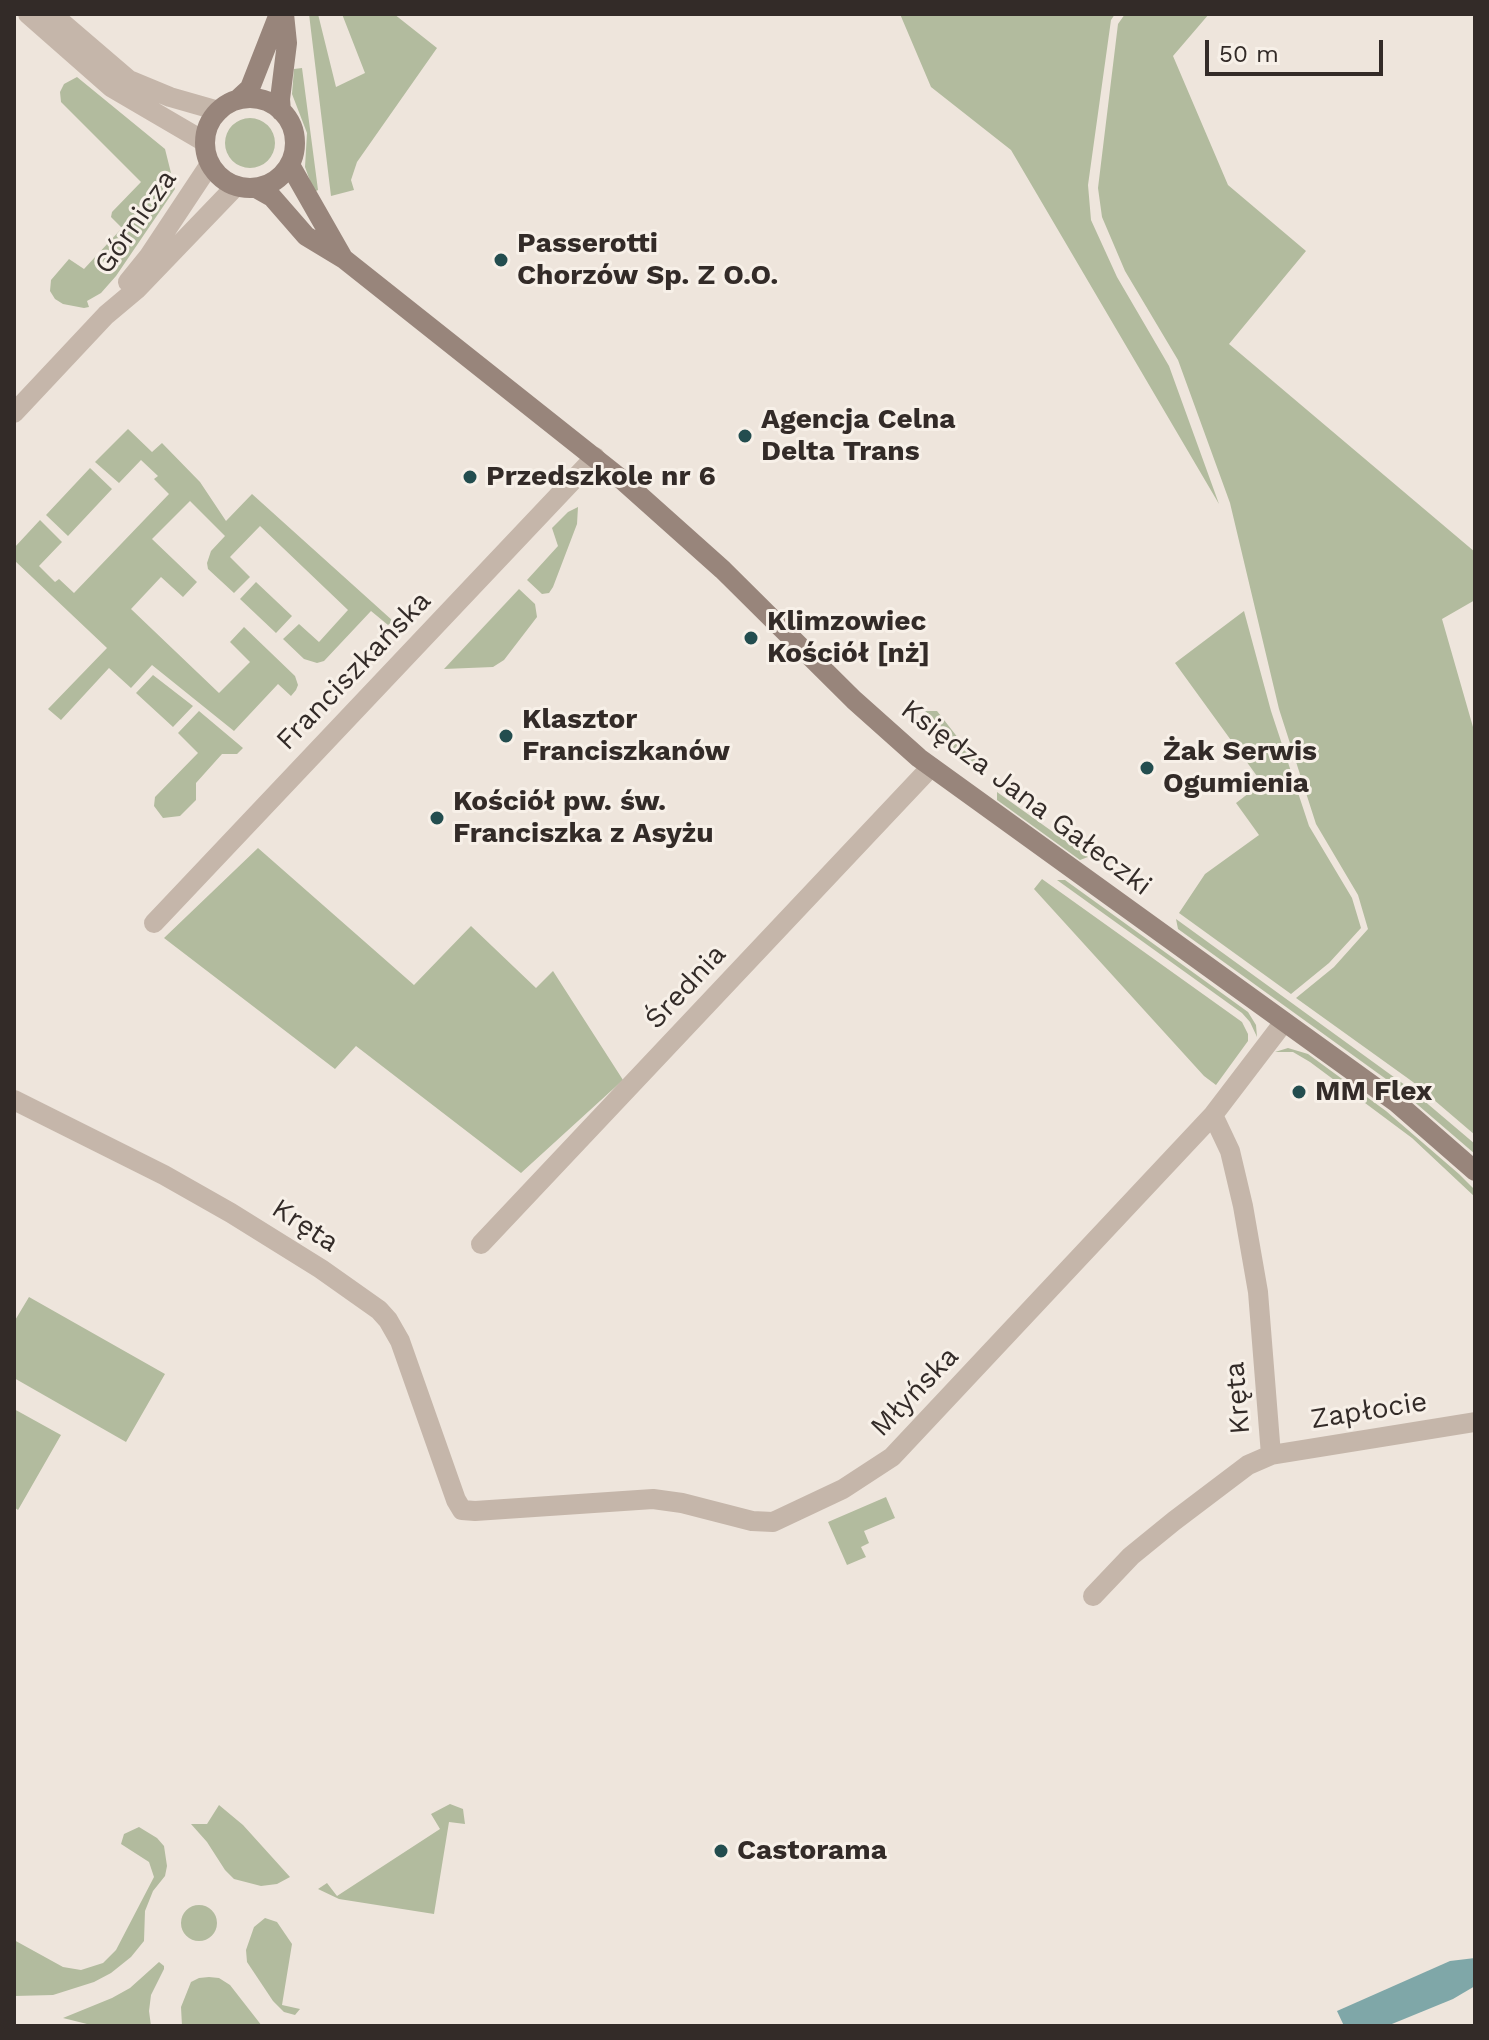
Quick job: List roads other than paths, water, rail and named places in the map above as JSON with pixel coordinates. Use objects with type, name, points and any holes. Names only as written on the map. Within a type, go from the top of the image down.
[{"type":"main road","points":[[228,105],[253,99],[268,102],[290,122],[295,136],[290,165],[270,184],[246,187],[221,178],[210,164],[205,142],[209,125],[228,105],[250,88],[281,14]]},
{"type":"main road","points":[[281,14],[287,43],[281,111]]},
{"type":"main road","name":"Księdza Jana Gałeczki","points":[[290,165],[344,259]]},
{"type":"main road","name":"Księdza Jana Gałeczki","points":[[246,187],[272,197],[306,236],[344,259],[595,457],[723,570],[854,700],[931,767],[1397,1103],[1475,1171]]},
{"type":"street","points":[[28,14],[111,87],[205,142]]},
{"type":"street","points":[[52,14],[129,80],[170,97],[228,105]]},
{"type":"street","name":"Górnicza","points":[[109,312],[210,164]]},
{"type":"street","name":"Górnicza","points":[[14,413],[109,312],[246,187]]},
{"type":"street","name":"Franciszkańska","points":[[154,923],[595,457]]},
{"type":"street","name":"Średnia","points":[[481,1244],[931,767]]},
{"type":"street","name":"Młyńska","points":[[456,1500],[462,1510],[475,1511],[653,1499],[752,1521],[773,1522],[843,1489],[892,1457],[1213,1115],[1284,1022]]},
{"type":"street","name":"Kręta","points":[[14,1100],[164,1175],[231,1213],[321,1269],[379,1310],[400,1341],[456,1500]]},
{"type":"street","name":"Kręta","points":[[1093,1596],[1131,1556],[1174,1521],[1248,1465],[1271,1455],[1258,1292],[1230,1151],[1213,1115]]},
{"type":"street","name":"Zapłocie","points":[[1271,1455],[1475,1422]]},
{"type":"water","points":[[1475,1958],[1475,1986],[1453,1999],[1387,2026],[1344,2026],[1337,2011],[1450,1961]]},
{"type":"place","name":"Passerotti Chorzów Sp. Z O.O.","points":[[501,260]]},
{"type":"place","name":"Agencja Celna Delta Trans","points":[[745,436]]},
{"type":"place","name":"Przedszkole nr 6","points":[[470,477]]},
{"type":"place","name":"Klimzowiec Kościół [nż]","points":[[751,638]]},
{"type":"place","name":"Klasztor Franciszkanów","points":[[506,736]]},
{"type":"place","name":"Żak Serwis Ogumienia","points":[[1147,768]]},
{"type":"place","name":"Kościół pw. św. Franciszka z Asyżu","points":[[437,818]]},
{"type":"place","name":"MM Flex","points":[[1299,1092]]},
{"type":"place","name":"Castorama","points":[[721,1851]]}]
